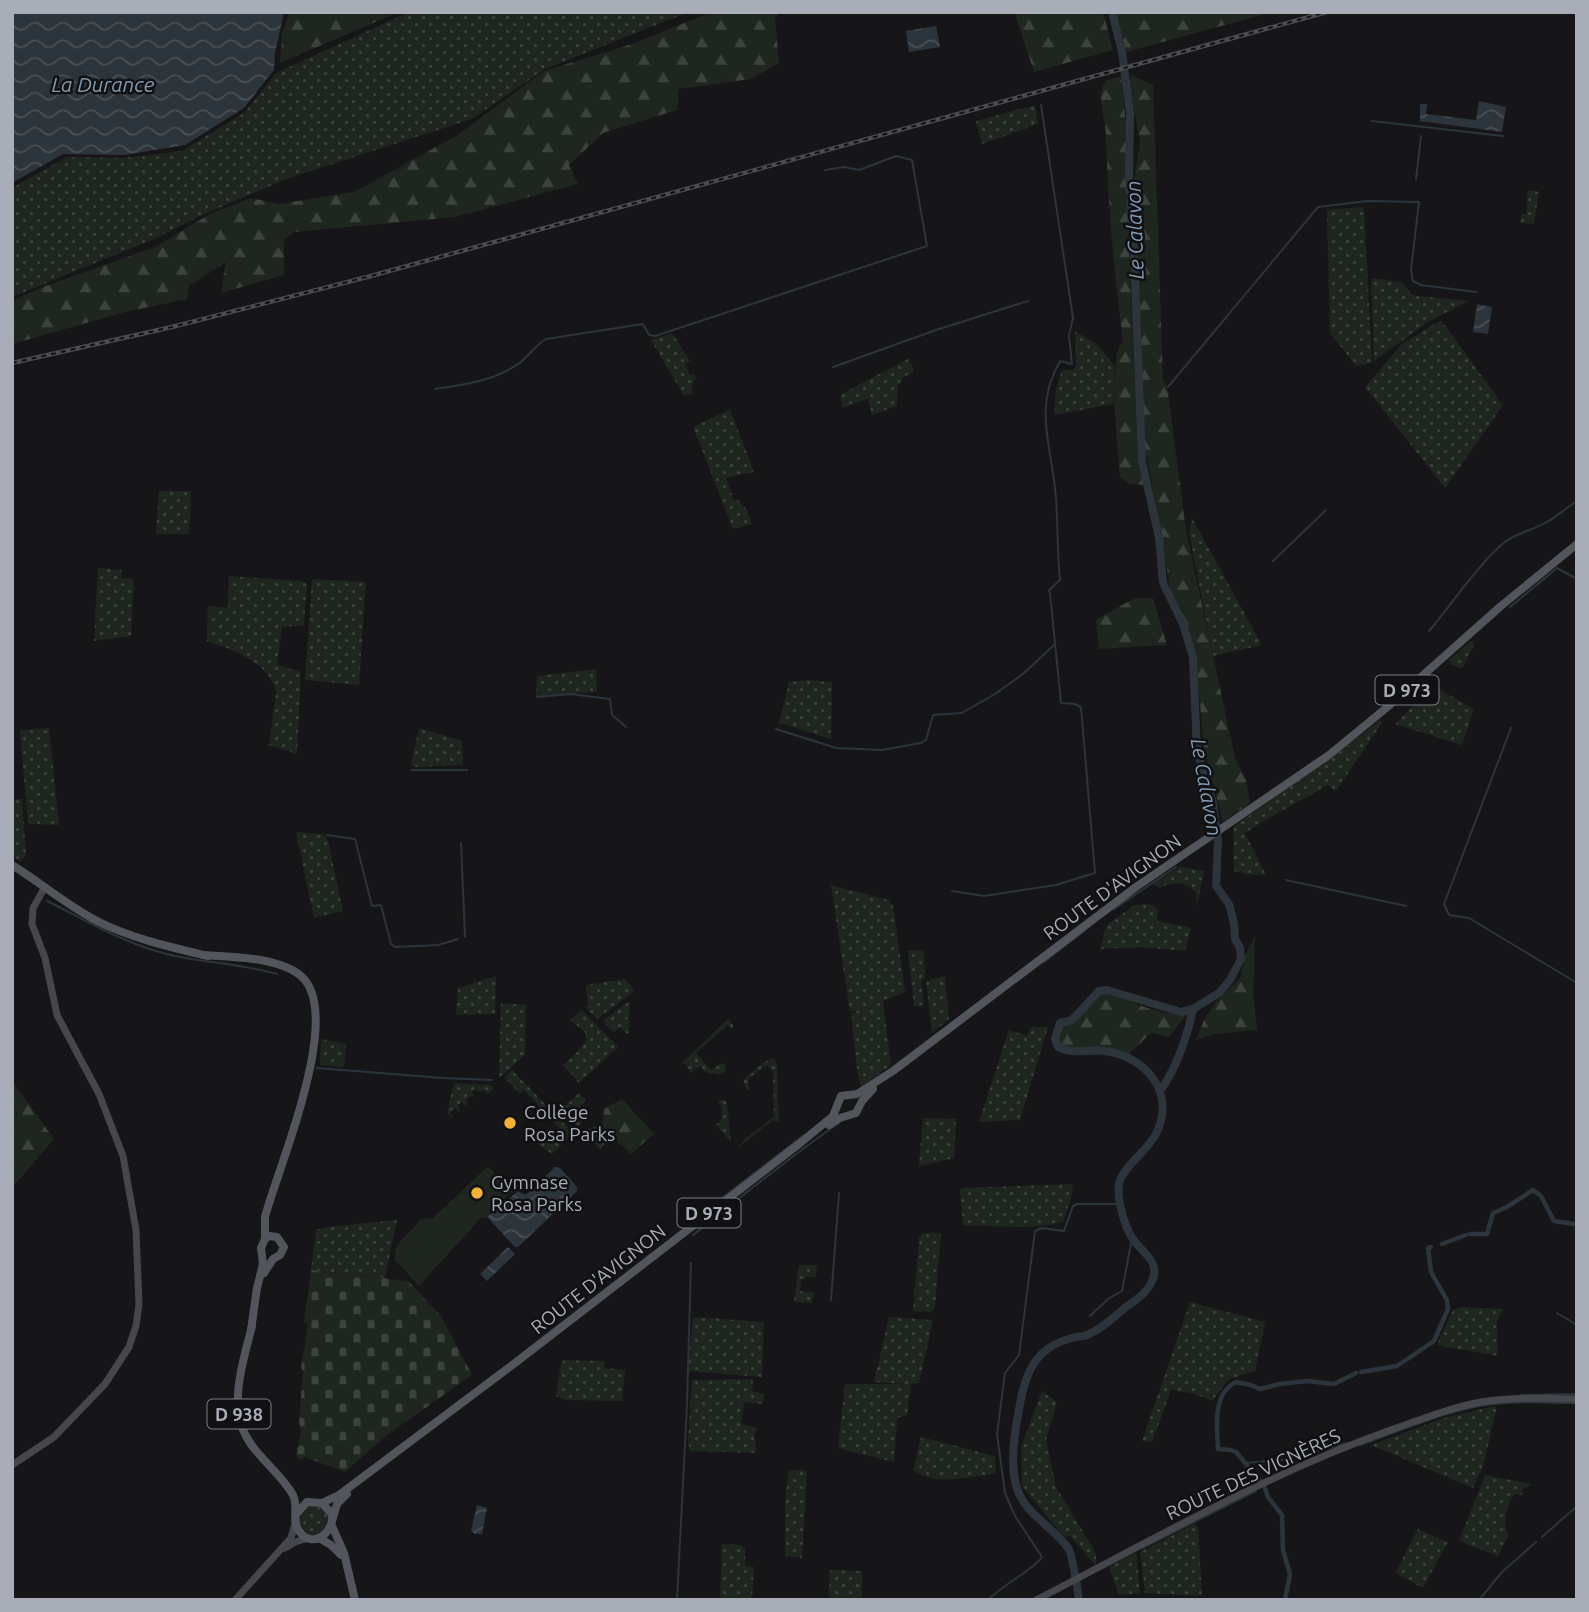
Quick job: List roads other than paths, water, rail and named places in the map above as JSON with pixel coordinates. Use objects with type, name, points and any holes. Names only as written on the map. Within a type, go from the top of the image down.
[{"type":"main road","name":"ROUTE D'AVIGNON","points":[[853,1096],[893,1071],[1116,902],[1300,776],[1361,730],[1501,606],[1577,544]]},
{"type":"main road","name":"D 938","points":[[12,865],[82,912],[118,930],[162,946],[284,972],[304,987],[313,1009],[315,1045]]},
{"type":"main road","name":"D 938","points":[[203,955],[280,965],[290,969],[312,989],[316,1003],[315,1045],[307,1084],[267,1208],[265,1239],[261,1245],[263,1255],[251,1330]]},
{"type":"main road","name":"ROUTE D'AVIGNON","points":[[859,1104],[893,1071]]},
{"type":"main road","points":[[848,1094],[859,1104],[854,1115],[845,1116],[837,1107],[841,1097],[848,1094]]},
{"type":"main road","name":"ROUTE D'AVIGNON","points":[[373,1470],[799,1144],[833,1116],[837,1107]]},
{"type":"main road","name":"ROUTE D'AVIGNON","points":[[799,1144],[845,1116]]},
{"type":"main road","name":"D 938","points":[[267,1208],[269,1227],[284,1247],[280,1255],[273,1259],[262,1280],[240,1383],[239,1415],[244,1433],[253,1448],[295,1499],[297,1513]]},
{"type":"main road","points":[[265,1239],[275,1236]]},
{"type":"main road","points":[[263,1255],[273,1259]]},
{"type":"main road","name":"D 973","points":[[322,1503],[339,1495],[373,1470]]},
{"type":"main road","name":"D 973","points":[[332,1522],[335,1509],[342,1499],[373,1470]]},
{"type":"main road","name":"D 938","points":[[284,1484],[311,1501],[322,1503]]},
{"type":"main road","points":[[311,1501],[297,1513],[295,1523],[300,1533],[309,1538],[319,1538],[326,1535],[332,1522]]},
{"type":"main road","points":[[322,1503],[330,1510],[355,1600]]},
{"type":"main road","points":[[319,1538],[335,1548],[348,1567]]},
{"type":"street","points":[[12,1465],[54,1437],[105,1384],[129,1347],[138,1318],[137,1240],[127,1172],[108,1116],[74,1046],[51,989],[45,958],[32,920],[33,908],[45,887]]},
{"type":"street","name":"ROUTE DES VIGNÈRES","points":[[1035,1600],[1314,1459],[1455,1408],[1496,1400],[1577,1399]]},
{"type":"street","points":[[235,1600],[290,1538],[295,1523]]},
{"type":"street","points":[[274,1557],[295,1542],[309,1538]]},
{"type":"water","name":"La Durance","points":[[12,12],[284,12],[274,70],[244,108],[185,145],[124,155],[63,154],[12,183]]},
{"type":"water","points":[[936,26],[940,47],[909,52],[906,31]]},
{"type":"water","points":[[1479,101],[1506,107],[1502,132],[1420,121],[1420,104],[1427,104],[1426,114],[1476,120]]},
{"type":"water","points":[[1477,304],[1492,307],[1488,334],[1473,332]]},
{"type":"water","points":[[555,1167],[560,1168],[577,1187],[577,1191],[515,1247],[487,1217],[518,1191],[525,1195],[528,1193]]},
{"type":"water","points":[[508,1247],[515,1254],[487,1281],[480,1274]]},
{"type":"water","points":[[477,1505],[487,1508],[482,1534],[471,1531]]},
{"type":"waterway","name":"Le Calavon","points":[[1079,1600],[1070,1551],[1026,1506],[1017,1488],[1013,1457],[1016,1425],[1026,1381],[1042,1354],[1060,1342],[1098,1330],[1141,1296],[1152,1281],[1152,1262],[1128,1231],[1121,1209],[1119,1186],[1128,1168],[1156,1134],[1162,1105],[1160,1091],[1154,1079],[1134,1061],[1105,1051],[1064,1049],[1058,1047],[1055,1039],[1060,1023],[1072,1020],[1099,991],[1107,990],[1181,1012],[1193,1009],[1219,993],[1230,980],[1241,959],[1229,904],[1216,886],[1218,841],[1213,803],[1197,751],[1193,657],[1183,624],[1163,583],[1159,537],[1142,462],[1129,178],[1130,113],[1122,52],[1112,12]]},
{"type":"waterway","points":[[952,891],[984,896],[1056,885],[1095,873],[1081,707],[1061,703],[1049,590],[1060,580],[1056,499],[1046,429],[1047,396],[1060,361],[1072,364],[1069,335],[1073,318],[1041,105]]},
{"type":"waterway","points":[[1372,121],[1503,136]]},
{"type":"waterway","points":[[1416,179],[1421,136]]},
{"type":"waterway","points":[[435,389],[502,373],[521,362],[546,339],[643,324],[649,335],[655,336],[927,246],[912,160],[896,156],[859,170],[844,167],[825,170]]},
{"type":"waterway","points":[[1168,387],[1318,207],[1368,201],[1419,202],[1411,270],[1413,281],[1421,285],[1476,292]]},
{"type":"waterway","points":[[833,367],[1028,301]]},
{"type":"waterway","points":[[1429,631],[1471,577],[1499,547],[1547,522],[1574,503]]},
{"type":"waterway","points":[[1273,561],[1326,510]]},
{"type":"waterway","points":[[1510,607],[1557,568],[1577,579]]},
{"type":"waterway","points":[[776,729],[836,748],[882,750],[921,743],[926,740],[933,715],[962,713],[995,694],[1023,674],[1055,644]]},
{"type":"waterway","points":[[537,697],[571,694],[610,699],[612,715],[626,727]]},
{"type":"waterway","points":[[1511,728],[1444,904],[1449,915],[1469,918],[1577,983]]},
{"type":"waterway","points":[[411,770],[467,770]]},
{"type":"waterway","points":[[327,835],[355,839],[372,906],[381,905],[391,944],[395,947],[438,945],[458,939]]},
{"type":"waterway","points":[[461,843],[465,937]]},
{"type":"waterway","points":[[1114,909],[1176,867]]},
{"type":"waterway","points":[[1286,880],[1406,906]]},
{"type":"waterway","points":[[47,901],[108,932],[154,951],[277,974]]},
{"type":"waterway","points":[[1044,962],[1084,931]]},
{"type":"waterway","points":[[1161,1090],[1181,1051],[1193,1009]]},
{"type":"waterway","points":[[317,1068],[492,1080]]},
{"type":"waterway","points":[[693,1235],[839,1123]]},
{"type":"waterway","points":[[713,1205],[804,1135]]},
{"type":"waterway","points":[[1470,1234],[1487,1234],[1493,1213],[1533,1190],[1541,1196],[1554,1221],[1574,1224]]},
{"type":"waterway","points":[[831,1300],[839,1193]]},
{"type":"waterway","points":[[988,1600],[1042,1557],[1015,1516],[1005,1493],[997,1434],[1005,1373],[1019,1355],[1035,1231],[1042,1228],[1064,1231],[1073,1206],[1077,1204],[1119,1204]]},
{"type":"waterway","points":[[1442,1244],[1466,1235]]},
{"type":"waterway","points":[[1090,1316],[1108,1299],[1122,1291],[1132,1238]]},
{"type":"waterway","points":[[1361,1372],[1397,1366],[1434,1341],[1448,1309],[1447,1300],[1431,1272],[1428,1248],[1431,1247]]},
{"type":"waterway","points":[[677,1600],[691,1263]]},
{"type":"waterway","points":[[1557,1313],[1577,1325]]},
{"type":"waterway","points":[[1261,1482],[1236,1452],[1218,1449],[1219,1403],[1228,1387],[1236,1382],[1260,1389],[1308,1381],[1334,1384],[1356,1373]]},
{"type":"waterway","points":[[1521,1395],[1577,1394]]},
{"type":"waterway","points":[[1360,1445],[1434,1418],[1479,1406],[1516,1402],[1577,1403]]},
{"type":"waterway","points":[[1246,1463],[1291,1459],[1347,1443]]},
{"type":"waterway","points":[[1264,1486],[1268,1497],[1282,1515],[1283,1550],[1290,1574],[1285,1600]]},
{"type":"waterway","points":[[1142,1548],[1256,1491]]},
{"type":"waterway","points":[[1542,1537],[1577,1506]]},
{"type":"waterway","points":[[1479,1600],[1502,1572],[1536,1542]]},
{"type":"railway","points":[[12,363],[172,327],[371,276],[1327,12]]},
{"type":"place","name":"Collège Rosa Parks","points":[[510,1123]]},
{"type":"place","name":"Gymnase Rosa Parks","points":[[477,1193]]}]
